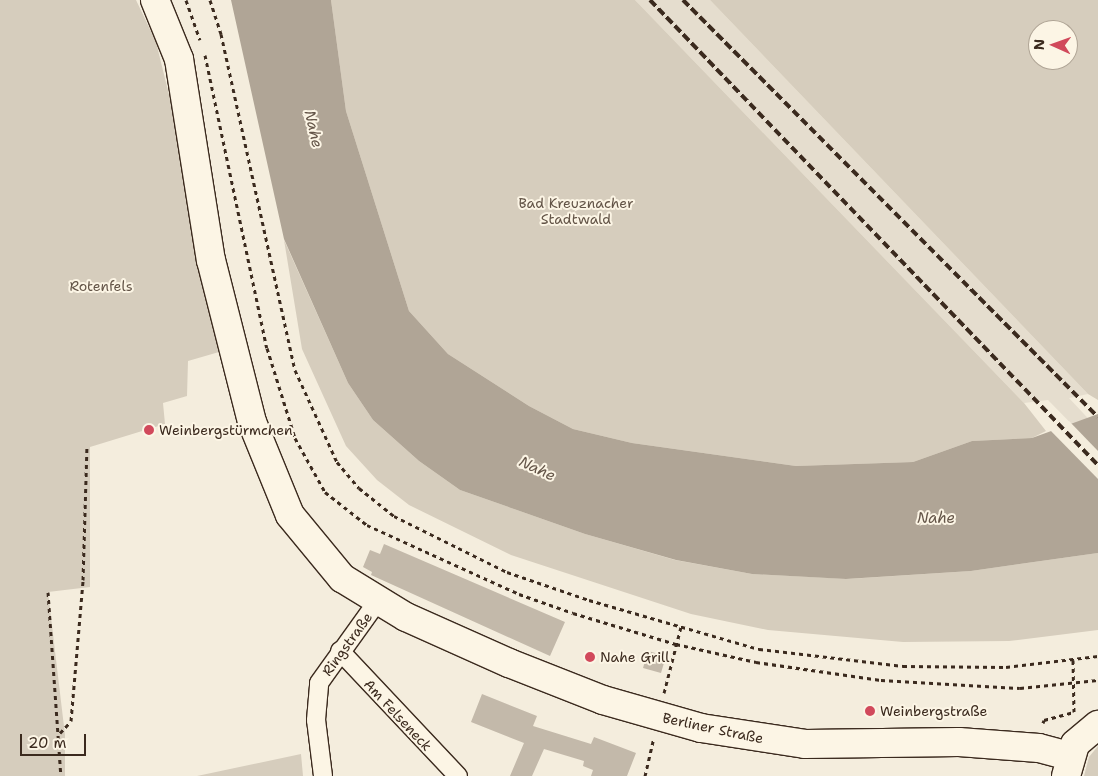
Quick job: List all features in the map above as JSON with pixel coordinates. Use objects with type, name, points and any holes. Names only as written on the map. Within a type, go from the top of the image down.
[{"type":"main road","name":"Berliner Straße","points":[[155,0],[179,59],[211,260],[240,381],[263,455],[290,515],[306,538],[342,578],[377,602],[550,680],[658,717],[735,735],[805,744],[959,742],[1039,748],[1068,766]]},
{"type":"main road","points":[[1068,766],[1084,734],[1098,725]]},
{"type":"street","name":"Ringstraße","points":[[323,776],[316,701],[319,683],[340,651],[377,602]]},
{"type":"street","name":"Am Felseneck","points":[[340,651],[458,776]]},
{"type":"path","points":[[186,0],[208,64],[267,348],[295,438],[325,492],[367,525],[519,594],[676,644],[756,662],[881,680],[1020,688],[1098,680]]},
{"type":"path","points":[[210,0],[221,34],[290,353],[308,406],[337,462],[359,488],[394,516],[506,572],[681,627],[759,649],[903,666],[1006,667],[1098,656]]},
{"type":"path","points":[[60,733],[71,721],[83,580],[87,445]]},
{"type":"path","points":[[48,592],[60,733],[61,776]]},
{"type":"path","points":[[671,668],[681,627]]},
{"type":"path","points":[[1073,660],[1074,682]]},
{"type":"path","points":[[645,776],[658,717]]},
{"type":"shaded area","points":[[635,0],[710,0],[1088,394],[1069,398],[1098,429],[1098,451],[1048,400],[1024,403]]},
{"type":"green space","name":"Rotenfels","points":[[0,0],[136,0],[156,42],[174,115],[219,352],[188,361],[187,396],[163,403],[165,424],[90,447],[90,587],[48,592],[65,735],[65,776],[0,776]]},
{"type":"green space","name":"Bad Kreuznacher Stadtwald","points":[[331,0],[635,0],[1024,403],[1046,431],[1032,438],[972,441],[913,462],[796,466],[632,443],[573,429],[529,406],[448,354],[409,311],[346,111]]},
{"type":"green space","points":[[710,0],[1098,0],[1098,400],[1088,394]]},
{"type":"green space","points":[[284,240],[348,383],[373,420],[419,461],[460,490],[585,534],[675,560],[752,574],[848,579],[971,571],[1098,553],[1098,630],[1009,641],[903,642],[768,630],[691,614],[511,555],[409,505],[377,480],[346,446],[302,349]]},
{"type":"green space","points":[[1098,746],[1098,776],[1084,776],[1089,757]]},
{"type":"green space","points":[[301,754],[303,776],[197,776]]},
{"type":"water","name":"Nahe","points":[[231,0],[331,0],[346,111],[409,311],[448,354],[529,406],[573,429],[632,443],[796,466],[913,462],[972,441],[1032,438],[1098,414],[1098,553],[971,571],[846,579],[752,574],[676,560],[585,534],[460,490],[419,461],[373,420],[348,383],[284,239]]},
{"type":"pier","points":[[1069,421],[1098,451],[1098,479],[1048,428]]},
{"type":"building","points":[[384,544],[565,622],[550,656],[371,575],[372,572],[363,567],[370,550],[380,554]]},
{"type":"building","points":[[648,651],[666,656],[661,673],[643,668]]},
{"type":"building","points":[[482,694],[537,716],[533,726],[591,744],[594,737],[636,753],[627,776],[591,776],[593,770],[583,766],[584,761],[544,749],[532,776],[510,776],[524,743],[471,722]]},
{"type":"railway","points":[[650,0],[1098,465]]},
{"type":"railway","points":[[683,0],[1098,417]]},
{"type":"place","name":"Weinbergstürmchen","points":[[149,430]]},
{"type":"place","name":"Nahe Grill","points":[[590,657]]},
{"type":"place","name":"Weinbergstraße","points":[[870,711]]}]
